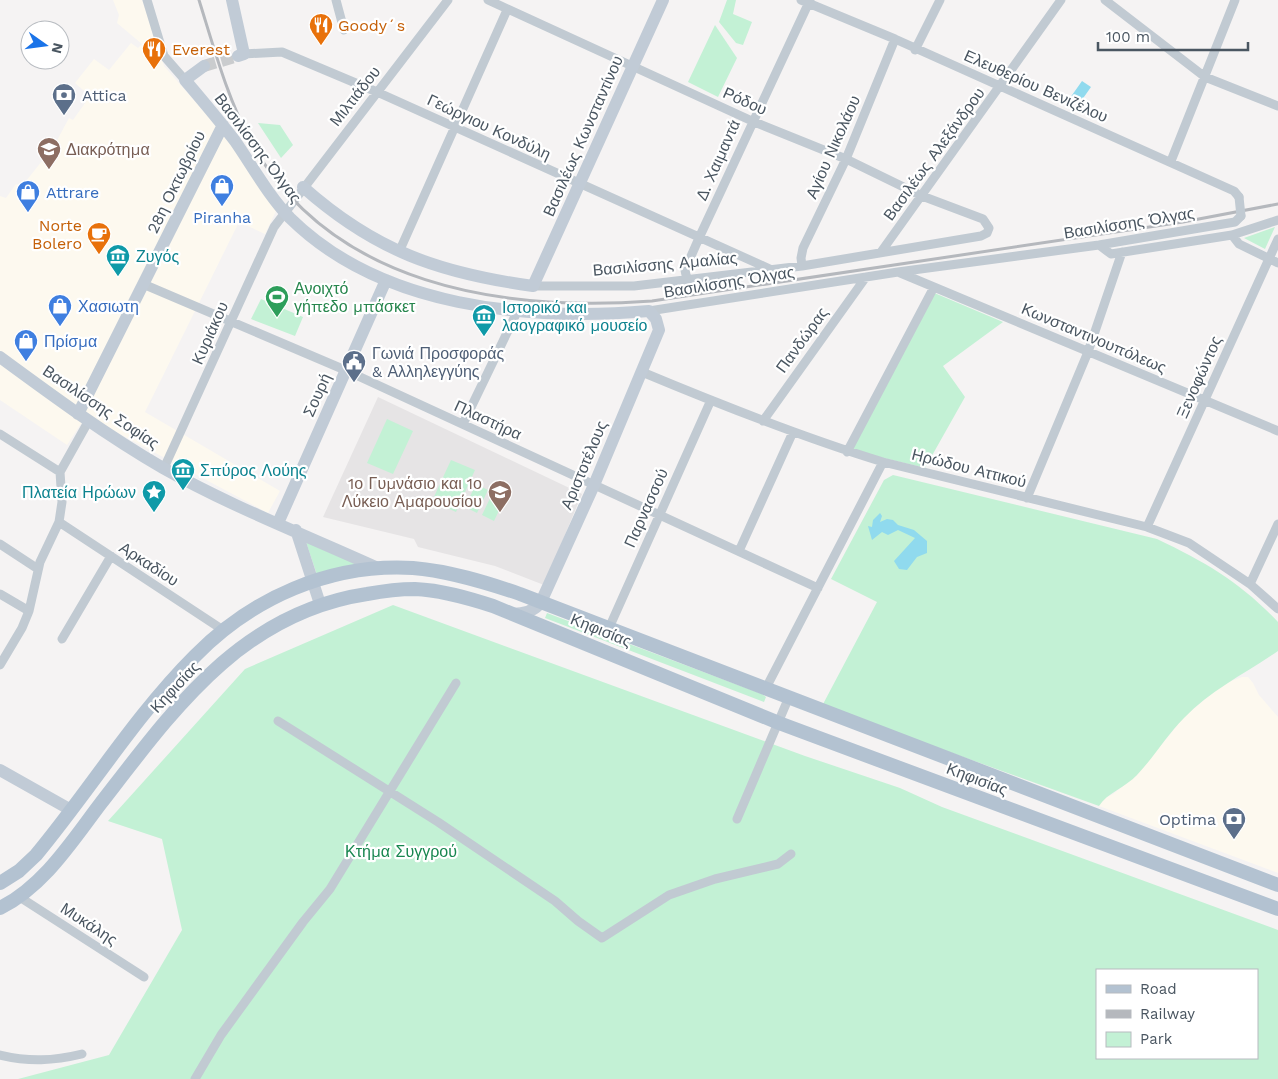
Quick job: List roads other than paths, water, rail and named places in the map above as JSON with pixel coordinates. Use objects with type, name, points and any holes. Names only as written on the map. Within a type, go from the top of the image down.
[{"type":"main road","name":"Κηφισίας","points":[[2,879],[36,854],[172,680],[194,656],[223,630],[260,603],[311,581],[380,569],[412,568],[490,584],[541,602],[1278,885]]},
{"type":"main road","name":"Κηφισίας","points":[[0,908],[18,896],[52,867],[168,720],[204,680],[232,655],[267,629],[294,614],[320,604],[358,595],[416,589],[476,601],[512,614],[779,723],[1278,909]]},
{"type":"street","points":[[146,0],[164,56],[184,80],[204,66]]},
{"type":"street","points":[[232,0],[241,55]]},
{"type":"street","points":[[336,0],[344,30]]},
{"type":"street","name":"Μιλτιάδου","points":[[284,211],[448,0]]},
{"type":"street","name":"Ρόδου","points":[[488,0],[506,10],[634,65],[752,121],[846,159],[922,196],[983,219],[989,228]]},
{"type":"street","name":"Βασιλέως Κωνσταντίνου","points":[[533,286],[663,0]]},
{"type":"street","points":[[915,50],[940,0]]},
{"type":"street","name":"Βασιλέως Αλεξάνδρου","points":[[881,252],[1062,0]]},
{"type":"street","points":[[1105,0],[1205,77],[1278,106]]},
{"type":"street","points":[[1171,161],[1235,0]]},
{"type":"street","name":"Ελευθερίου Βενιζέλου","points":[[806,1],[1171,161],[1234,191],[1238,197],[1241,216]]},
{"type":"street","name":"Δ. Χαιμαντά","points":[[686,280],[686,270],[698,238],[806,1]]},
{"type":"street","points":[[399,252],[506,10]]},
{"type":"street","name":"Αγίου Νικολάου","points":[[802,266],[803,248],[846,159],[895,40]]},
{"type":"street","name":"Γεώργιου Κονδύλη","points":[[241,55],[282,52],[377,92],[579,185],[772,270]]},
{"type":"street","name":"Βασιλίσσης Όλγας","points":[[184,80],[223,124],[260,181],[284,211],[328,250],[386,280],[450,300],[518,310],[586,314],[649,311],[898,272],[1099,245],[1235,222],[1241,216]]},
{"type":"street","name":"28η Οκτωβρίου","points":[[83,418],[144,284],[223,124]]},
{"type":"street","name":"Βασιλίσσης Αμαλίας","points":[[303,188],[333,214],[399,252],[458,273],[533,286],[634,286],[772,270],[981,236],[989,228]]},
{"type":"street","name":"Κυριάκου","points":[[164,468],[274,227],[284,211]]},
{"type":"street","points":[[1099,245],[1111,254],[1232,235],[1278,220]]},
{"type":"street","points":[[1232,235],[1239,244],[1278,263]]},
{"type":"street","name":"Ξενοφώντος","points":[[1148,527],[1278,239]]},
{"type":"street","points":[[1027,498],[1088,352],[1122,252]]},
{"type":"street","name":"Κωνσταντινουπόλεως","points":[[898,272],[1278,431]]},
{"type":"street","name":"Πανδώρας","points":[[763,421],[866,277]]},
{"type":"street","name":"Σουρή","points":[[278,523],[386,280]]},
{"type":"street","name":"Πλαστήρα","points":[[144,284],[231,323],[345,370],[818,588]]},
{"type":"street","points":[[847,452],[934,287]]},
{"type":"street","points":[[463,424],[518,310]]},
{"type":"street","name":"Αριστοτέλους","points":[[541,602],[594,486],[659,330],[656,318],[649,311]]},
{"type":"street","name":"Βασιλίσσης Σοφίας","points":[[0,357],[83,418],[164,468],[278,523],[380,569]]},
{"type":"street","name":"Ηρώδου Αττικού","points":[[642,372],[763,421],[847,452],[1148,527],[1189,543],[1250,584],[1278,609]]},
{"type":"street","name":"Παρνασσού","points":[[609,628],[711,400]]},
{"type":"street","points":[[0,665],[29,612],[38,569],[59,522],[62,502],[60,472],[83,418]]},
{"type":"street","points":[[739,552],[793,432]]},
{"type":"street","points":[[0,434],[60,472]]},
{"type":"street","points":[[766,688],[883,462]]},
{"type":"street","name":"Αρκαδίου","points":[[59,522],[223,630]]},
{"type":"street","points":[[1250,584],[1278,524]]},
{"type":"street","points":[[296,530],[320,604]]},
{"type":"street","points":[[0,544],[38,569]]},
{"type":"street","points":[[62,639],[110,556]]},
{"type":"street","points":[[0,594],[29,612]]},
{"type":"street","points":[[512,614],[527,612],[538,607],[541,602]]},
{"type":"street","points":[[195,1079],[221,1035],[303,922],[330,889],[456,683]]},
{"type":"street","points":[[737,819],[789,697]]},
{"type":"street","points":[[278,721],[438,822],[555,902],[602,938],[669,895],[715,879],[778,864],[791,854]]},
{"type":"street","points":[[0,770],[71,810]]},
{"type":"street","name":"Μυκάλης","points":[[18,896],[144,977]]},
{"type":"street","points":[[0,1055],[24,1060],[48,1061],[82,1054]]},
{"type":"water","points":[[1082,81],[1091,87],[1079,104],[1070,98]]},
{"type":"water","points":[[880,513],[882,516],[880,522],[887,519],[893,520],[898,525],[914,530],[927,541],[927,553],[917,557],[907,570],[899,569],[894,561],[915,538],[898,530],[888,535],[882,532],[872,540],[868,526],[872,527],[873,520]]},
{"type":"tunnel","points":[[204,66],[238,56]]},
{"type":"railway","points":[[199,0],[222,72],[242,125],[251,142],[285,191],[326,229],[373,258],[425,280],[480,293],[537,301],[595,303],[652,301],[1183,222],[1278,204]]},
{"type":"place","name":"Goody´s","points":[[321,46]]},
{"type":"place","name":"Everest","points":[[154,70]]},
{"type":"place","name":"Attica","points":[[64,116]]},
{"type":"place","name":"Διακρότημα","points":[[49,170]]},
{"type":"place","name":"Piranha","points":[[222,207]]},
{"type":"place","name":"Attrare","points":[[28,213]]},
{"type":"place","name":"Norte Bolero","points":[[99,255]]},
{"type":"place","name":"Ζυγός","points":[[118,277]]},
{"type":"place","name":"Ανοιχτό γήπεδο μπάσκετ","points":[[277,318]]},
{"type":"place","name":"Χασιωτη","points":[[60,327]]},
{"type":"place","name":"Ιστορικό και λαογραφικό μουσείο","points":[[484,337]]},
{"type":"place","name":"Πρίσμα","points":[[26,362]]},
{"type":"place","name":"Γωνιά Προσφοράς & Αλληλεγγύης","points":[[354,383]]},
{"type":"place","name":"Σπύρος Λούης","points":[[183,491]]},
{"type":"place","name":"Πλατεία Ηρώων","points":[[154,513]]},
{"type":"place","name":"1ο Γυμνάσιο και 1ο Λύκειο Αμαρουσίου","points":[[500,513]]},
{"type":"place","name":"Optima","points":[[1234,840]]},
{"type":"park label","name":"Κτήμα Συγγρού","points":[[401,851]]}]
